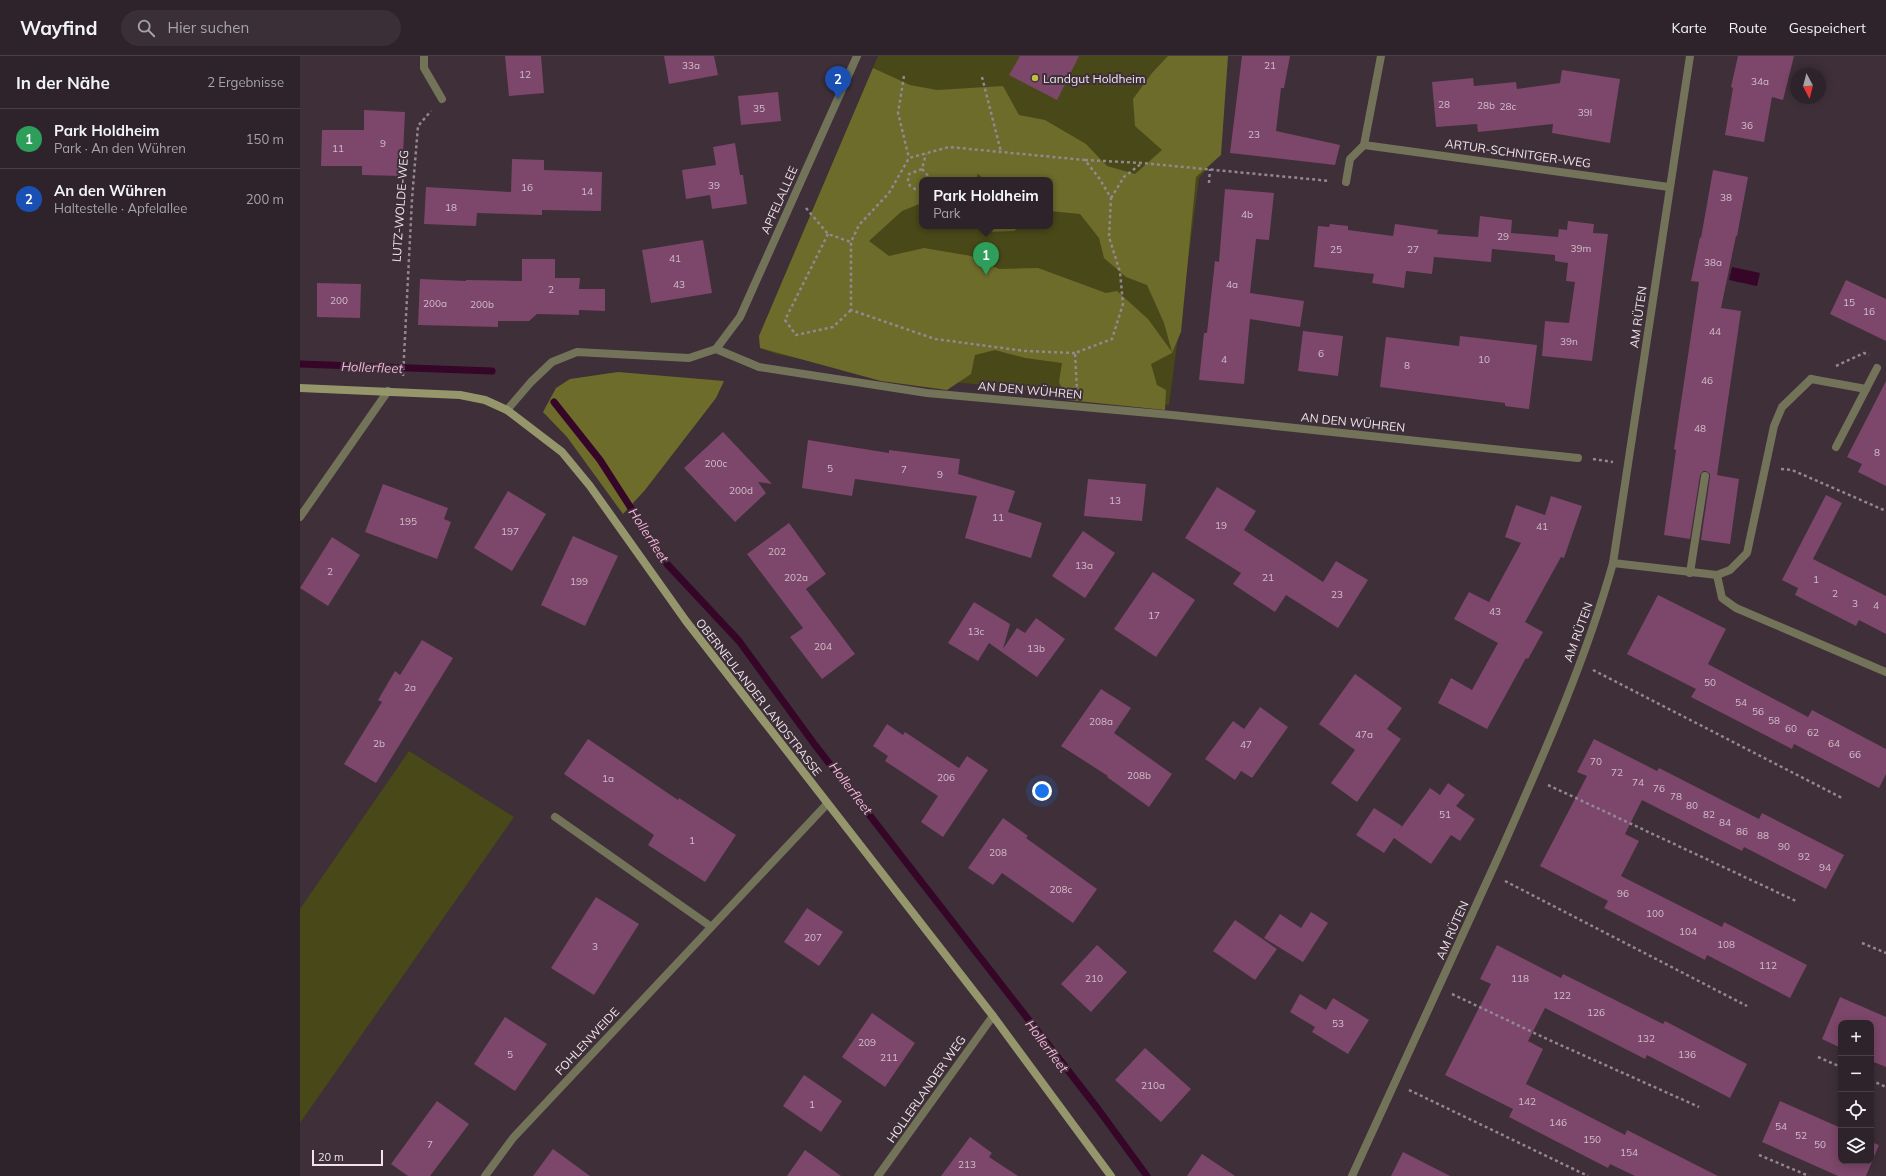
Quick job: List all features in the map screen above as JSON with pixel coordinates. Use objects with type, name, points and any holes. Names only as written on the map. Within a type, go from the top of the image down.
[{"type":"street","points":[[424,56],[424,68],[442,99]]},
{"type":"street","name":"APFELALLEE","points":[[716,349],[740,317],[857,56]]},
{"type":"street","points":[[1346,182],[1350,159],[1364,145],[1381,56]]},
{"type":"street","name":"AM RÜTEN","points":[[1352,1176],[1439,988],[1533,778],[1580,663],[1600,609],[1613,563],[1690,56]]},
{"type":"street","name":"ARTUR-SCHNITGER-WEG","points":[[1364,145],[1669,187]]},
{"type":"street","points":[[507,410],[530,382],[552,362],[578,352],[689,358],[716,349]]},
{"type":"street","name":"AN DEN WÜHREN","points":[[716,349],[759,367],[927,393],[1078,406],[1578,458]]},
{"type":"street","points":[[1836,447],[1877,368]]},
{"type":"street","points":[[1613,563],[1717,575],[1730,570],[1746,553],[1774,426],[1782,407],[1811,378],[1866,389]]},
{"type":"street","name":"OBERNEULANDER LANDSTRASSE","points":[[300,388],[460,394],[485,400],[507,410],[562,452],[590,486],[686,621],[993,1016],[1110,1176]]},
{"type":"street","points":[[300,517],[388,391]]},
{"type":"street","points":[[1690,573],[1705,476]]},
{"type":"street","points":[[1717,575],[1722,598],[1736,608],[1886,672]]},
{"type":"street","name":"FOHLENWEIDE","points":[[485,1176],[513,1138],[710,926],[827,804]]},
{"type":"street","points":[[555,818],[710,926]]},
{"type":"street","name":"HOLLERLANDER WEG","points":[[878,1176],[993,1016]]},
{"type":"path","points":[[828,234],[785,320],[796,335],[833,327],[851,310],[851,242],[859,225],[889,193],[909,158],[898,113],[904,76]]},
{"type":"path","points":[[982,77],[1001,152]]},
{"type":"path","name":"LUTZ-WOLDE-WEG","points":[[403,371],[412,199],[418,126],[442,99]]},
{"type":"path","points":[[909,158],[949,147],[1346,182]]},
{"type":"path","points":[[922,169],[926,153]]},
{"type":"path","points":[[1085,160],[1099,178],[1111,198]]},
{"type":"path","points":[[851,310],[935,339],[1025,351],[1075,353],[1112,339],[1123,304],[1120,272],[1109,238],[1111,198],[1124,177],[1142,163]]},
{"type":"path","points":[[922,169],[929,177]]},
{"type":"path","points":[[919,189],[914,189],[910,186],[908,180],[909,174],[922,169]]},
{"type":"path","points":[[1208,183],[1210,170]]},
{"type":"path","points":[[795,195],[828,234],[851,242]]},
{"type":"path","points":[[1075,353],[1078,406]]},
{"type":"path","points":[[1811,378],[1864,353],[1872,356]]},
{"type":"path","points":[[1578,458],[1628,463]]},
{"type":"path","points":[[1765,467],[1792,470],[1886,510]]},
{"type":"path","points":[[1580,663],[1842,798]]},
{"type":"path","points":[[1533,778],[1796,902]]},
{"type":"path","points":[[1490,874],[1747,1006]]},
{"type":"path","points":[[1862,943],[1886,953]]},
{"type":"path","points":[[1439,988],[1547,1039],[1699,1107]]},
{"type":"path","points":[[1818,1057],[1838,1066]]},
{"type":"path","points":[[1874,1081],[1886,1087]]},
{"type":"path","points":[[1394,1083],[1588,1176]]},
{"type":"path","points":[[1759,1155],[1809,1176]]},
{"type":"shaded area","points":[[878,56],[1225,56],[1213,162],[1199,178],[1169,405],[879,374],[776,354],[760,348],[759,336]]},
{"type":"shaded area","points":[[1168,56],[1228,56],[1221,155],[1196,177],[1181,332],[1172,353],[1151,364],[1157,385],[1166,390],[1165,410],[1067,400],[1059,382],[1062,363],[1025,358],[995,350],[975,355],[971,374],[947,390],[881,381],[760,348],[759,336],[873,68],[910,85],[937,90],[1003,86],[1019,115],[1045,120],[1086,144],[1107,166],[1135,174],[1162,150],[1135,126],[1133,99],[1152,73]],"holes":[[[978,174],[982,177],[1053,177],[1053,211],[1080,214],[1099,238],[1104,258],[1126,277],[1147,285],[1164,323],[1172,352],[1148,319],[1117,291],[1106,293],[1038,268],[999,269],[971,256],[924,248],[889,256],[869,241],[902,211],[919,204],[919,177],[976,177]]]},
{"type":"shaded area","points":[[986,229],[1016,229],[1014,231],[985,232]]},
{"type":"shaded area","points":[[1732,267],[1760,273],[1757,286],[1729,280]]},
{"type":"shaded area","points":[[618,372],[724,381],[716,398],[645,490],[623,514],[567,437],[543,412],[556,388],[570,379]]},
{"type":"shaded area","points":[[409,751],[514,817],[300,1123],[300,909]]},
{"type":"building","points":[[505,56],[541,56],[544,93],[509,96]]},
{"type":"building","points":[[664,56],[714,56],[718,75],[669,84]]},
{"type":"building","name":"Landgut Holdheim","points":[[1020,56],[1079,56],[1057,100],[1009,75]]},
{"type":"building","points":[[1242,56],[1290,56],[1284,88],[1281,88],[1276,131],[1340,145],[1335,165],[1230,153]]},
{"type":"building","points":[[1738,56],[1794,56],[1783,100],[1772,97],[1764,142],[1725,135],[1733,88],[1731,87]]},
{"type":"building","points":[[1562,70],[1620,79],[1610,143],[1552,133],[1553,124],[1478,132],[1477,124],[1436,127],[1432,82],[1473,78],[1474,86],[1516,82],[1517,89],[1560,83]]},
{"type":"building","points":[[778,92],[781,121],[741,125],[738,96]]},
{"type":"building","points":[[364,110],[405,112],[402,176],[362,175],[362,166],[321,166],[322,130],[364,130]]},
{"type":"building","points":[[735,143],[740,175],[743,175],[747,204],[712,209],[710,195],[686,199],[682,170],[716,165],[713,147]]},
{"type":"building","points":[[512,159],[544,160],[544,170],[602,172],[601,211],[542,210],[542,215],[477,213],[476,226],[424,224],[426,187],[511,192]]},
{"type":"building","points":[[1713,170],[1748,177],[1721,308],[1741,311],[1717,475],[1739,479],[1730,544],[1701,540],[1710,477],[1710,474],[1706,471],[1703,471],[1700,475],[1690,539],[1664,535],[1676,450],[1674,449],[1699,282],[1691,281],[1700,237],[1701,238]]},
{"type":"building","points":[[1225,189],[1274,193],[1269,240],[1256,239],[1250,293],[1304,301],[1300,327],[1250,319],[1244,384],[1199,380],[1204,333],[1207,333],[1215,261],[1219,262]]},
{"type":"building","points":[[1480,216],[1512,220],[1511,233],[1558,237],[1559,229],[1567,230],[1568,221],[1594,224],[1593,233],[1608,234],[1592,361],[1542,356],[1545,321],[1569,323],[1575,282],[1566,281],[1568,263],[1555,261],[1555,255],[1492,249],[1491,262],[1434,257],[1432,274],[1406,271],[1404,288],[1372,283],[1374,274],[1314,267],[1318,226],[1329,227],[1330,224],[1348,226],[1348,230],[1393,236],[1395,224],[1438,230],[1437,234],[1478,237]]},
{"type":"building","points":[[703,240],[712,293],[651,303],[642,250]]},
{"type":"building","points":[[522,259],[555,259],[555,278],[580,278],[579,289],[605,289],[605,311],[579,310],[579,315],[537,314],[529,321],[498,321],[498,327],[418,325],[420,279],[522,281]]},
{"type":"building","points":[[1846,280],[1886,299],[1886,341],[1830,314]]},
{"type":"building","points":[[317,283],[361,284],[360,318],[317,317]]},
{"type":"building","points":[[1303,331],[1343,336],[1338,376],[1298,371]]},
{"type":"building","points":[[1460,336],[1537,345],[1529,409],[1505,406],[1505,403],[1380,387],[1386,337],[1459,346]]},
{"type":"building","points":[[1886,381],[1886,486],[1858,472],[1862,464],[1847,457]]},
{"type":"building","points":[[723,432],[772,484],[758,482],[766,493],[735,522],[684,468]]},
{"type":"building","points":[[808,440],[889,453],[889,450],[960,459],[958,474],[1015,491],[1008,512],[1042,523],[1031,558],[965,538],[977,496],[855,479],[852,496],[802,488]]},
{"type":"building","points":[[1088,479],[1146,484],[1142,521],[1084,516]]},
{"type":"building","points":[[383,484],[448,508],[444,519],[451,522],[437,559],[365,532]]},
{"type":"building","points":[[1217,487],[1256,511],[1244,530],[1323,582],[1336,561],[1368,580],[1338,628],[1286,595],[1275,612],[1233,584],[1241,573],[1185,538]]},
{"type":"building","points":[[508,491],[546,514],[512,571],[474,548]]},
{"type":"building","points":[[1826,495],[1842,503],[1813,559],[1886,596],[1886,634],[1859,620],[1856,626],[1795,595],[1798,588],[1782,580]]},
{"type":"building","points":[[1551,496],[1582,506],[1564,558],[1561,557],[1525,622],[1543,632],[1528,659],[1526,658],[1487,729],[1438,703],[1451,678],[1472,690],[1498,643],[1454,619],[1469,592],[1489,602],[1521,543],[1505,537],[1516,505],[1545,515]]},
{"type":"building","points":[[789,523],[826,574],[806,589],[855,654],[822,679],[790,637],[803,628],[747,554]]},
{"type":"building","points":[[1083,531],[1115,553],[1085,598],[1052,576]]},
{"type":"building","points":[[573,536],[618,556],[585,626],[541,605]]},
{"type":"building","points":[[332,537],[360,555],[328,606],[300,588]]},
{"type":"building","points":[[1153,572],[1195,600],[1156,657],[1114,629]]},
{"type":"building","points":[[1658,595],[1726,629],[1708,664],[1808,717],[1812,710],[1886,749],[1886,774],[1879,788],[1794,744],[1792,749],[1691,697],[1696,689],[1627,654]]},
{"type":"building","points":[[974,602],[1010,624],[1003,649],[1017,628],[1025,633],[1036,618],[1065,639],[1037,677],[989,643],[978,661],[948,643]]},
{"type":"building","points":[[422,640],[453,658],[376,783],[344,764],[382,702],[378,700],[395,671],[400,675]]},
{"type":"building","points":[[1355,674],[1402,708],[1387,729],[1401,739],[1357,802],[1331,783],[1355,750],[1319,724]]},
{"type":"building","points":[[1101,689],[1131,708],[1114,733],[1172,774],[1149,807],[1107,777],[1108,776],[1061,746]]},
{"type":"building","points":[[1260,707],[1288,727],[1252,778],[1241,771],[1235,780],[1205,759],[1233,721],[1244,729]]},
{"type":"building","points":[[887,724],[903,735],[905,732],[959,768],[967,756],[988,770],[943,837],[921,822],[938,796],[885,761],[888,756],[873,746]]},
{"type":"building","points":[[588,739],[678,800],[679,798],[736,835],[705,882],[648,845],[654,835],[564,774]]},
{"type":"building","points":[[1594,739],[1657,771],[1659,768],[1759,819],[1762,813],[1844,855],[1826,889],[1744,847],[1742,851],[1642,800],[1625,834],[1639,841],[1621,876],[1722,927],[1724,922],[1807,965],[1790,998],[1707,955],[1705,960],[1604,908],[1608,901],[1540,866],[1587,776],[1577,772]]},
{"type":"building","points":[[1448,783],[1465,795],[1456,806],[1475,819],[1460,841],[1451,835],[1431,864],[1394,838],[1384,853],[1356,835],[1374,808],[1402,826],[1398,832],[1430,788],[1440,795]]},
{"type":"building","points":[[1003,818],[1028,836],[1026,838],[1097,889],[1073,923],[1002,873],[993,885],[968,868]]},
{"type":"building","points":[[596,897],[639,924],[594,995],[551,968]]},
{"type":"building","points":[[807,908],[843,932],[819,966],[784,942]]},
{"type":"building","points":[[1311,912],[1328,923],[1303,962],[1264,938],[1280,914],[1301,928]]},
{"type":"building","points":[[1235,920],[1277,949],[1255,980],[1213,951]]},
{"type":"building","points":[[1097,945],[1127,972],[1091,1012],[1061,984]]},
{"type":"building","points":[[1497,945],[1561,978],[1563,974],[1663,1024],[1665,1021],[1747,1064],[1730,1098],[1647,1055],[1645,1059],[1545,1008],[1528,1041],[1543,1049],[1526,1084],[1625,1135],[1627,1130],[1718,1176],[1635,1176],[1610,1164],[1608,1168],[1509,1117],[1513,1109],[1445,1075],[1491,984],[1480,979]]},
{"type":"building","points":[[1300,994],[1326,1010],[1333,998],[1369,1020],[1348,1054],[1312,1032],[1315,1027],[1290,1012]]},
{"type":"building","points":[[1840,997],[1886,1017],[1886,1067],[1874,1062],[1874,1020],[1838,1020],[1838,1047],[1822,1039]]},
{"type":"building","points":[[872,1013],[915,1043],[885,1087],[842,1057]]},
{"type":"building","points":[[505,1017],[547,1044],[515,1091],[474,1064]]},
{"type":"building","points":[[1145,1048],[1191,1089],[1161,1122],[1115,1080]]},
{"type":"building","points":[[804,1075],[842,1101],[821,1132],[783,1106]]},
{"type":"building","points":[[437,1101],[469,1124],[430,1176],[408,1176],[391,1164]]},
{"type":"building","points":[[1780,1101],[1838,1127],[1838,1164],[1871,1164],[1866,1176],[1838,1176],[1762,1142]]},
{"type":"building","points":[[970,1137],[992,1153],[989,1157],[1018,1176],[941,1176]]},
{"type":"building","points":[[1874,1143],[1879,1145],[1874,1157]]},
{"type":"building","points":[[553,1149],[590,1176],[533,1176]]},
{"type":"building","points":[[805,1150],[841,1176],[787,1176]]},
{"type":"building","points":[[1403,1152],[1450,1176],[1391,1176]]},
{"type":"building","points":[[1202,1154],[1235,1176],[1187,1176]]},
{"type":"waterway","name":"Hollerfleet","points":[[300,364],[492,371]]},
{"type":"waterway","name":"Hollerfleet","points":[[554,402],[600,460],[667,564],[739,641],[815,745],[1098,1109],[1147,1176]]},
{"type":"place","name":"Landgut Holdheim","points":[[1035,78]]},
{"type":"place","name":"An den Wühren","points":[[838,99]]},
{"type":"place","name":"Park Holdheim","points":[[986,275]]}]
